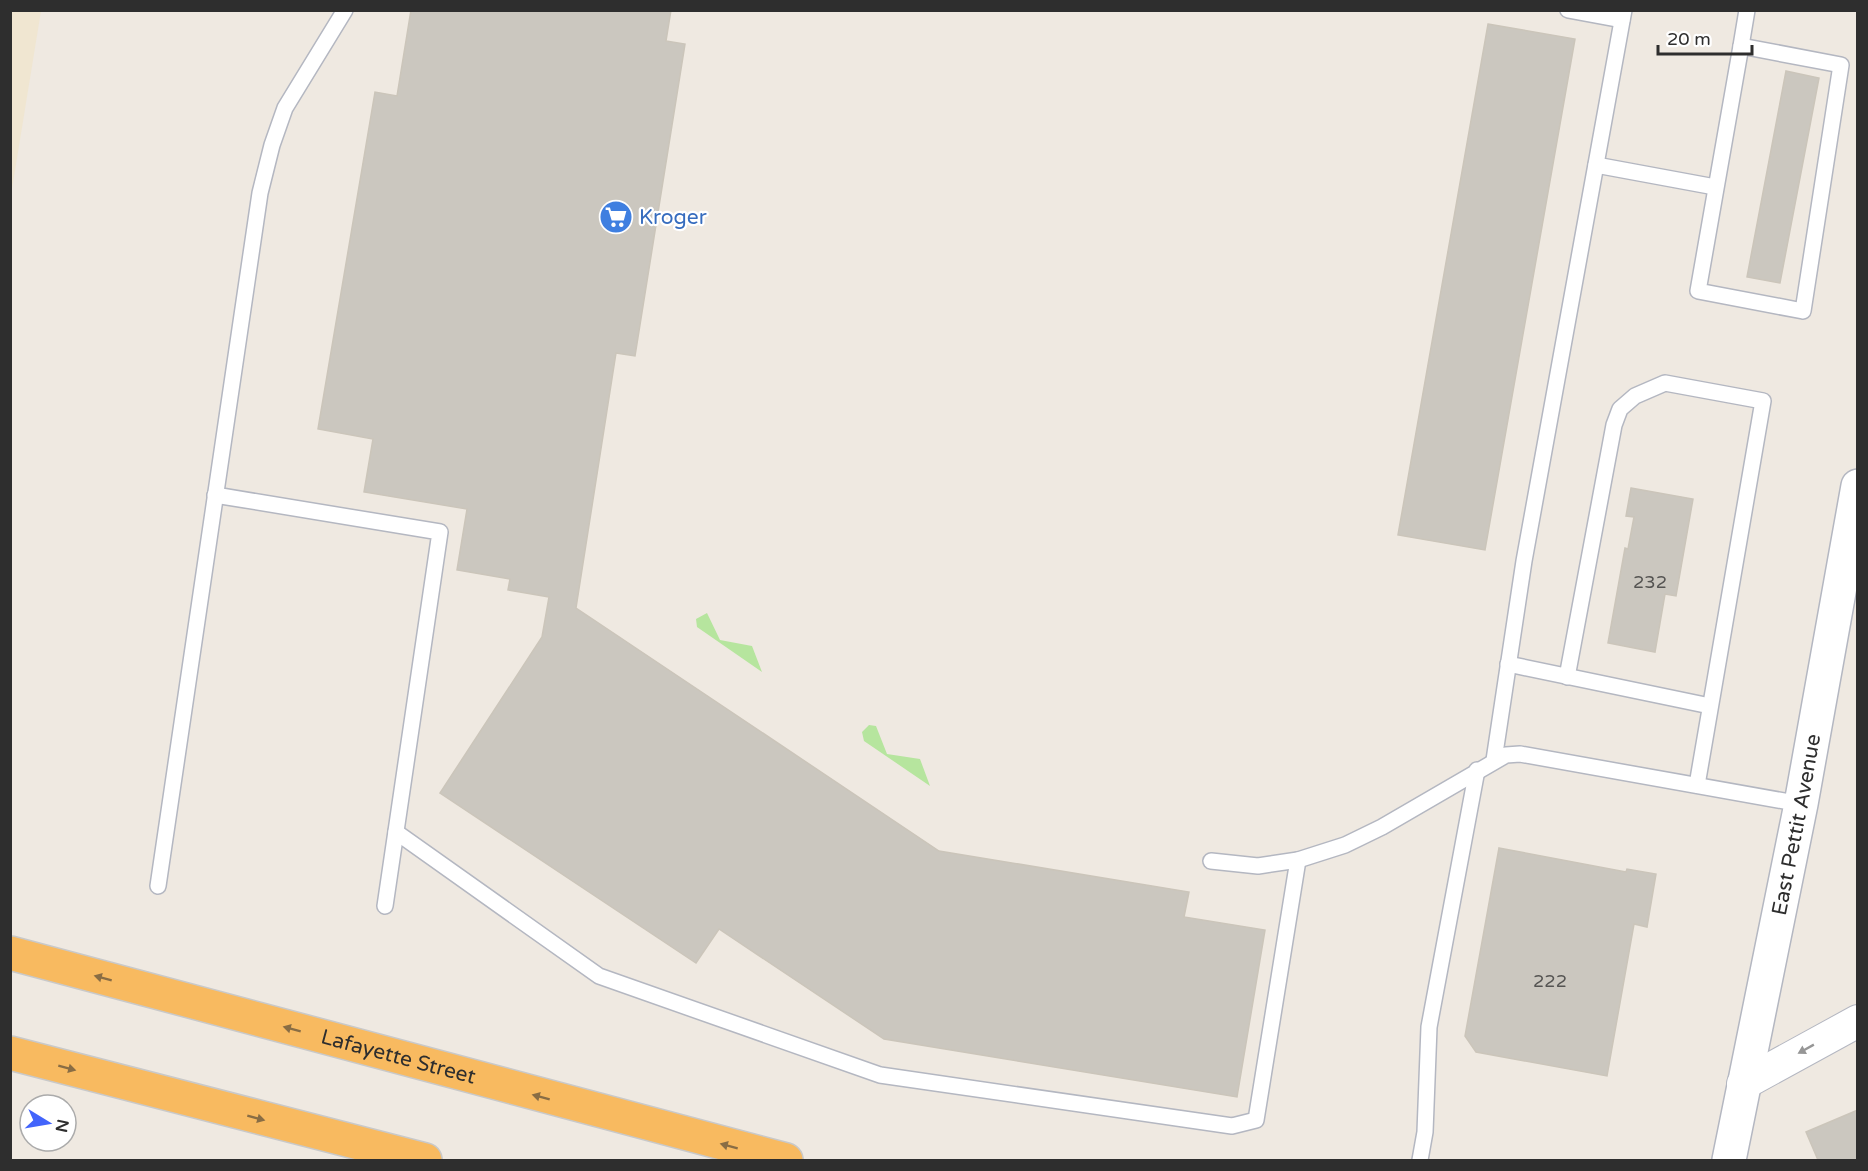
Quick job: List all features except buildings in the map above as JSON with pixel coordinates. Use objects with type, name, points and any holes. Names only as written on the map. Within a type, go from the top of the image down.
[{"type":"highway","name":"Lafayette Street","points":[[10,953],[786,1161]]},
{"type":"highway","points":[[10,1053],[425,1161]]},
{"type":"street","name":"East Pettit Avenue","points":[[1729,1161],[1801,804],[1857,486]]},
{"type":"street","points":[[1743,1084],[1857,1021]]},
{"type":"lane","points":[[158,886],[260,193],[285,108],[345,10]]},
{"type":"lane","points":[[1494,760],[1524,561],[1623,15],[1568,10]]},
{"type":"lane","points":[[1741,46],[1841,65],[1803,311],[1698,291],[1747,10]]},
{"type":"lane","points":[[1596,165],[1715,187]]},
{"type":"lane","points":[[1567,677],[1614,425],[1620,409],[1635,396],[1665,384],[1763,401],[1697,785]]},
{"type":"lane","points":[[215,495],[440,532],[410,723],[385,906]]},
{"type":"lane","points":[[1508,664],[1710,706]]},
{"type":"lane","points":[[1211,861],[1258,866],[1298,860],[1345,845],[1382,827],[1506,755],[1520,754],[1801,804]]},
{"type":"lane","points":[[1420,1161],[1426,1123],[1429,1027],[1478,770]]},
{"type":"lane","points":[[396,832],[599,976],[868,1071],[880,1075],[1232,1126],[1256,1120],[1298,860]]},
{"type":"shaded area","points":[[10,11],[41,11],[11,195]]},
{"type":"green space","points":[[707,613],[720,640],[752,646],[762,672],[697,627],[696,619]]},
{"type":"green space","points":[[869,725],[876,726],[887,754],[920,759],[930,786],[864,741],[862,732]]},
{"type":"place","name":"Kroger","points":[[616,217]]}]
